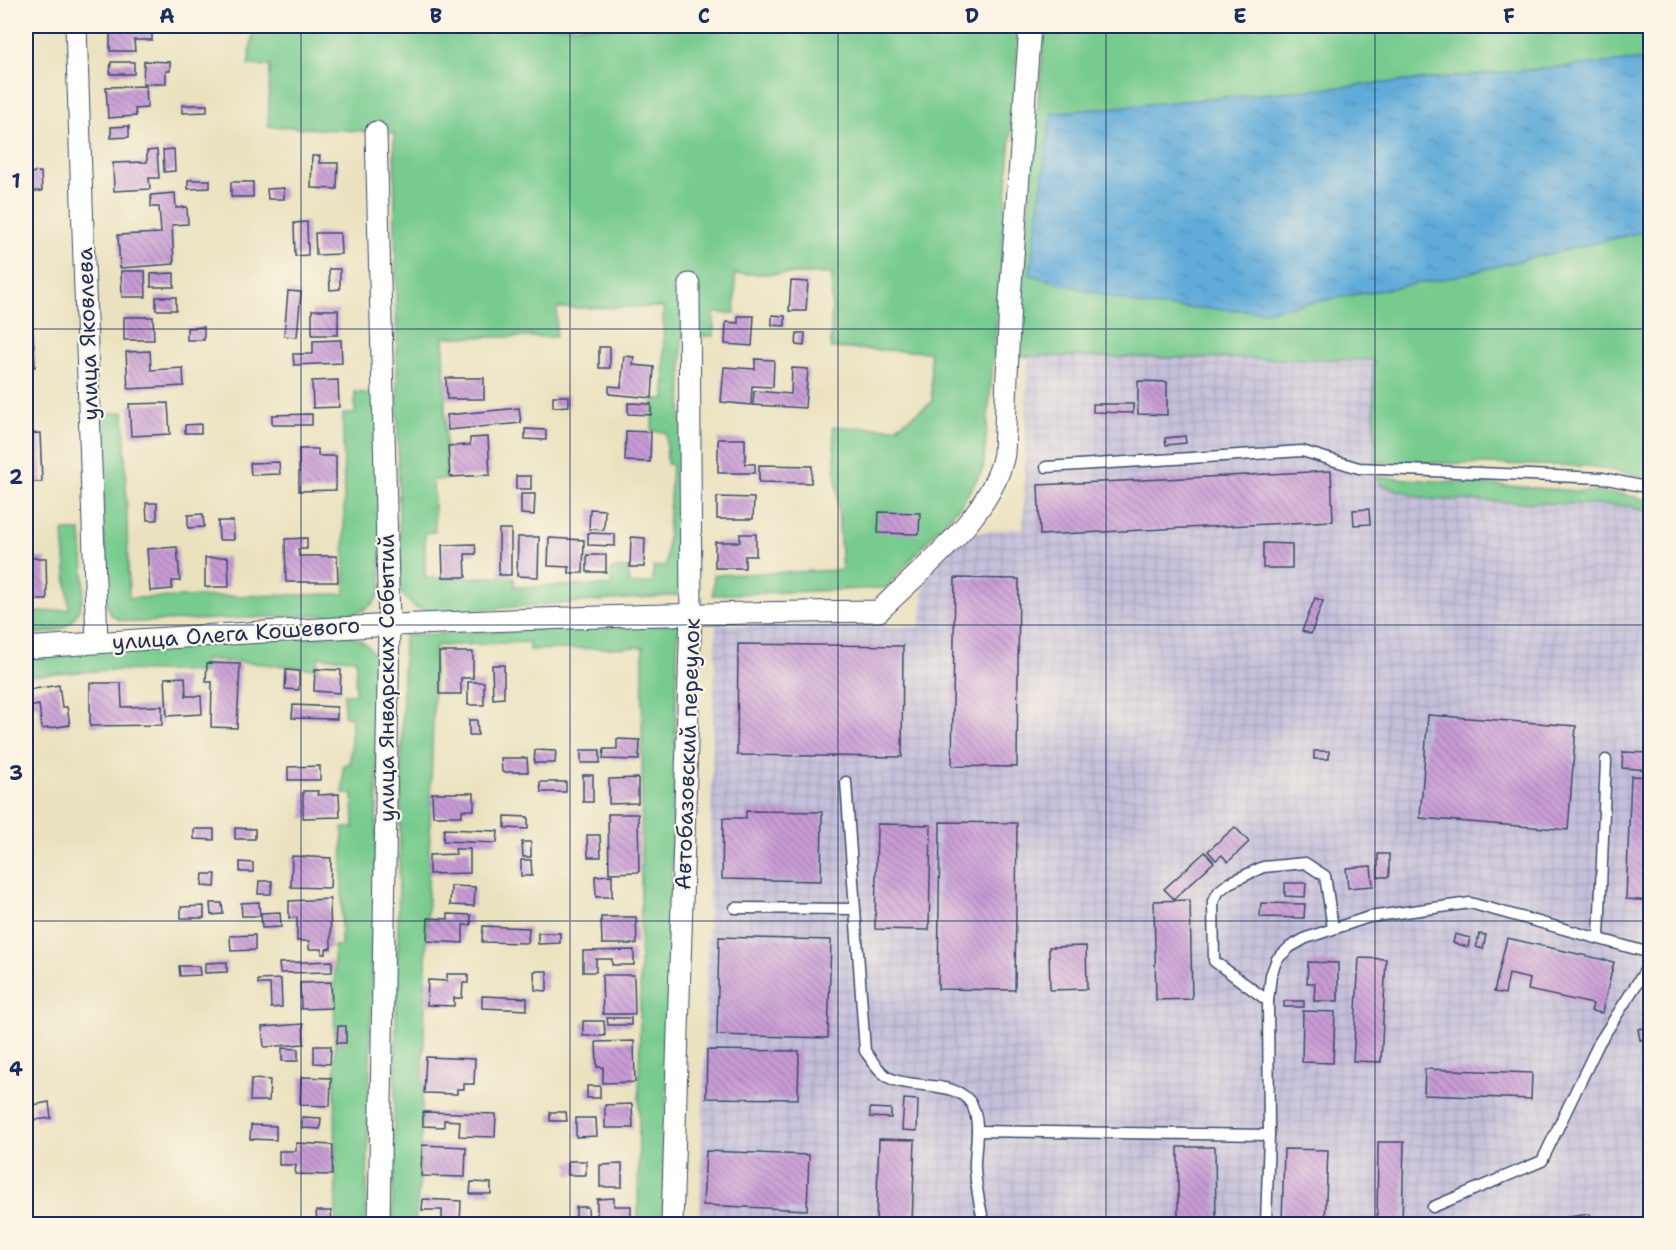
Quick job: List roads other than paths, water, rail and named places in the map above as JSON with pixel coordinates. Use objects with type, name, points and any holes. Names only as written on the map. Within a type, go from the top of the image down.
[{"type":"street","name":"улица Яковлева","points":[[76,26],[98,642]]},
{"type":"street","name":"улица Олега Кошевого","points":[[26,648],[389,623],[691,613],[879,611],[979,511],[1000,474],[1004,454],[1010,298],[1030,26]]},
{"type":"street","name":"улица Январских Событий","points":[[376,132],[389,623],[379,1224]]},
{"type":"street","name":"Автобазовский переулок","points":[[672,1224],[691,613],[689,284]]},
{"type":"lane","points":[[1046,467],[1302,451],[1359,468],[1604,478],[1650,488]]},
{"type":"lane","points":[[1599,938],[1606,760]]},
{"type":"lane","points":[[846,782],[865,1051],[878,1069],[893,1080],[945,1089],[966,1097],[973,1106],[977,1131],[975,1169],[984,1224]]},
{"type":"lane","points":[[1268,1001],[1214,961],[1213,901],[1219,891],[1263,867],[1305,863],[1325,876],[1333,928]]},
{"type":"lane","points":[[1266,1224],[1269,1135],[1268,1001],[1271,975],[1277,959],[1290,947],[1333,928],[1369,917],[1470,903],[1650,953]]},
{"type":"lane","points":[[735,908],[854,909]]},
{"type":"lane","points":[[1433,1207],[1542,1161],[1599,1043],[1650,963]]},
{"type":"lane","points":[[977,1131],[1269,1135]]},
{"type":"water","points":[[1650,59],[1650,230],[1443,279],[1263,311],[1145,306],[1030,275],[1051,113]]}]
